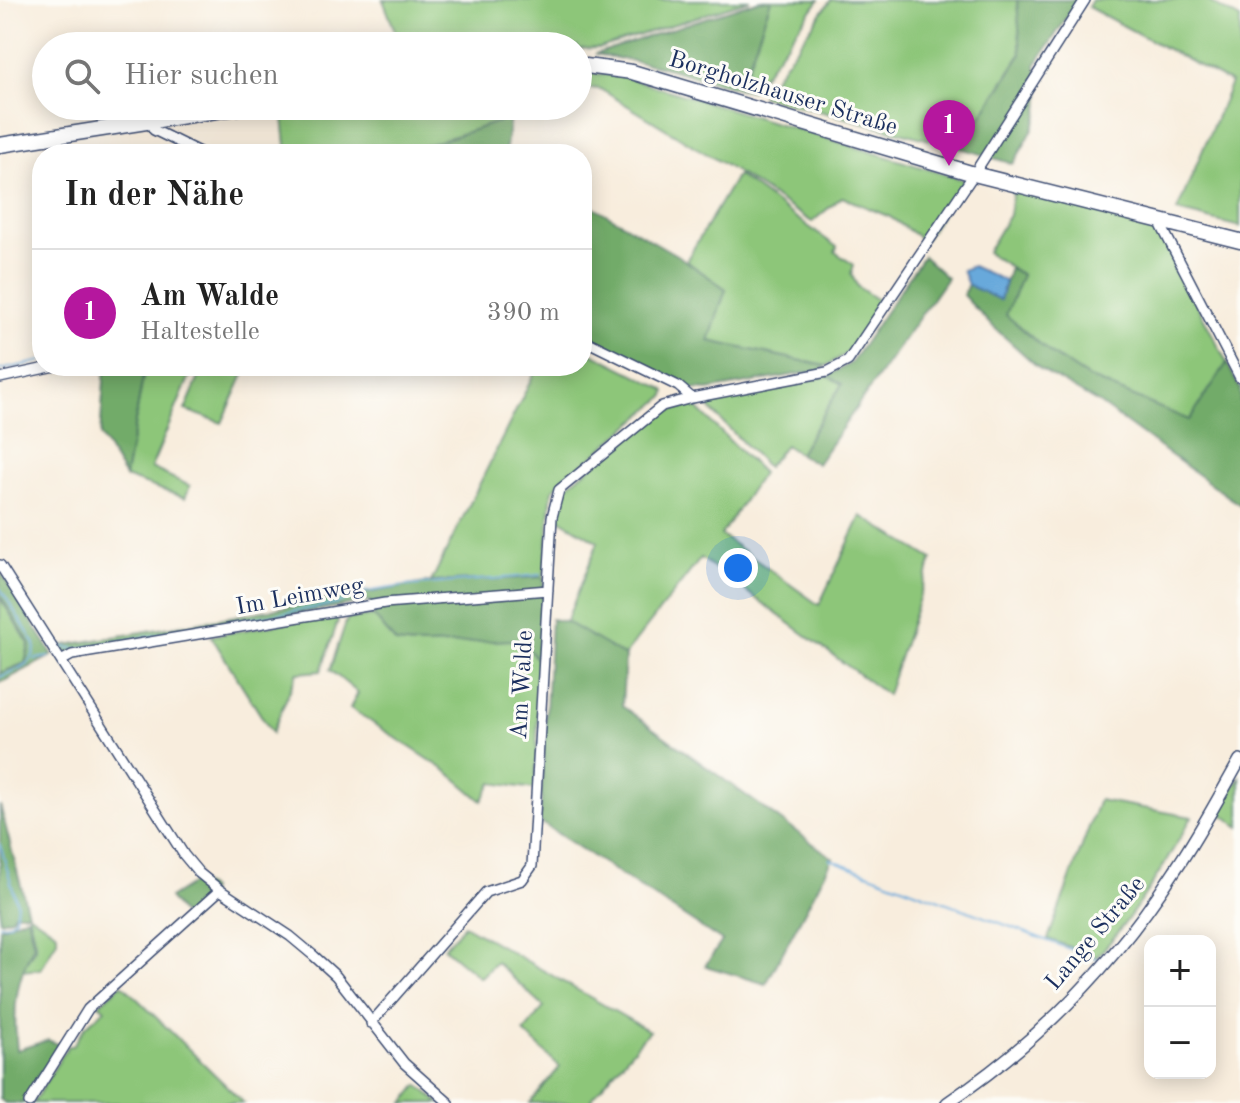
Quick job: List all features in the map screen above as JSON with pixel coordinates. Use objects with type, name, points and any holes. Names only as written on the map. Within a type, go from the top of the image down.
[{"type":"main road","name":"Borgholzhauser Straße","points":[[592,67],[646,76],[974,174],[1240,241]]},
{"type":"main road","points":[[0,145],[156,120]]},
{"type":"street","points":[[974,174],[1085,0]]},
{"type":"street","points":[[149,121],[154,130],[183,144]]},
{"type":"street","name":"Am Walde","points":[[371,1023],[486,892],[522,880],[531,871],[552,517],[559,490],[662,406],[827,372],[848,361],[974,174]]},
{"type":"street","points":[[1163,221],[1162,227],[1240,378]]},
{"type":"street","points":[[592,344],[678,386],[692,398]]},
{"type":"street","points":[[0,378],[32,371]]},
{"type":"street","points":[[0,565],[184,855],[199,873],[290,936],[336,976],[404,1063],[449,1103]]},
{"type":"street","name":"Im Leimweg","points":[[61,661],[72,655],[385,603],[548,590]]},
{"type":"street","name":"Lange Straße","points":[[947,1103],[1051,1020],[1124,941],[1176,869],[1240,760]]},
{"type":"street","points":[[29,1103],[88,1009],[220,890]]},
{"type":"green space","points":[[383,0],[750,0],[600,48],[592,48],[592,32],[396,32]]},
{"type":"green space","points":[[760,0],[771,0],[740,89],[659,66],[595,54]]},
{"type":"green space","points":[[771,0],[819,0],[751,91],[740,89]]},
{"type":"green space","points":[[831,0],[1017,0],[1021,54],[961,148],[761,96]]},
{"type":"green space","points":[[1017,0],[1078,0],[1036,65],[1040,107],[1028,139],[1013,164],[961,148],[1021,55]]},
{"type":"green space","points":[[1092,0],[1206,0],[1240,19],[1240,227],[1177,211],[1231,83],[1088,7]]},
{"type":"green space","points":[[592,73],[621,76],[964,180],[924,241],[890,217],[842,197],[812,222],[600,89],[592,88]]},
{"type":"green space","points":[[283,120],[504,120],[430,144],[286,144]]},
{"type":"green space","points":[[504,120],[510,120],[506,144],[430,144]]},
{"type":"green space","points":[[737,175],[837,247],[835,252],[854,265],[851,274],[858,287],[882,303],[847,353],[826,366],[709,341],[726,289],[686,261]]},
{"type":"green space","points":[[1013,190],[1157,227],[1227,363],[1190,421],[1089,378],[1050,353],[1005,315],[1022,275],[987,252],[1009,215]]},
{"type":"green space","points":[[592,206],[680,257],[726,289],[709,341],[826,366],[822,370],[708,390],[692,389],[592,341]]},
{"type":"green space","points":[[923,256],[947,278],[817,464],[799,454],[842,384],[828,376],[851,363]]},
{"type":"green space","points":[[1010,268],[1022,275],[1006,315],[1050,353],[1089,378],[1189,420],[1227,363],[1240,389],[1240,505],[1100,404],[1040,369],[963,295],[968,285],[1000,299]]},
{"type":"green space","points":[[592,353],[666,391],[665,396],[552,490],[544,577],[431,582],[533,376],[592,376]]},
{"type":"green space","points":[[104,376],[143,376],[125,477],[100,436]]},
{"type":"green space","points":[[143,376],[190,376],[151,468],[190,486],[185,498],[125,477]]},
{"type":"green space","points":[[200,376],[243,376],[222,423],[185,410]]},
{"type":"green space","points":[[828,376],[842,384],[799,454],[785,445],[767,467],[704,403]]},
{"type":"green space","points":[[694,405],[762,473],[721,535],[819,605],[861,516],[932,559],[887,695],[701,558],[624,656],[566,622],[598,542],[556,517],[558,498],[567,486],[658,413]]},
{"type":"green space","points":[[0,571],[53,655],[0,683],[0,673],[25,664],[30,644],[0,595]]},
{"type":"green space","points":[[544,577],[540,662],[519,640],[427,645],[396,643],[374,616],[370,601],[64,654],[60,646],[431,582]]},
{"type":"green space","points":[[0,598],[29,644],[25,663],[0,673]]},
{"type":"green space","points":[[333,614],[338,621],[321,671],[297,673],[272,733],[211,636]]},
{"type":"green space","points":[[374,616],[396,643],[427,645],[519,640],[540,662],[535,789],[492,783],[482,801],[448,772],[350,708],[358,693],[330,670],[347,619]]},
{"type":"green space","points":[[551,619],[566,622],[625,656],[622,706],[833,858],[766,984],[705,966],[722,941],[540,822]]},
{"type":"green space","points":[[1240,777],[1240,827],[1219,812]]},
{"type":"green space","points":[[1099,800],[1192,817],[1160,872],[1097,957],[1048,939]]},
{"type":"green space","points":[[0,805],[28,913],[14,913],[12,918],[0,921]]},
{"type":"green space","points":[[196,881],[210,889],[207,898],[185,918],[169,898]]},
{"type":"green space","points":[[28,913],[57,933],[57,940],[41,969],[21,971],[36,946]]},
{"type":"green space","points":[[27,916],[34,945],[17,996],[17,1050],[48,1040],[62,1046],[24,1103],[5,1103],[0,1099],[0,928]]},
{"type":"green space","points":[[464,925],[649,1031],[592,1098],[594,1103],[530,1103],[560,1067],[524,1032],[544,1007],[496,962],[480,978],[444,948]]},
{"type":"green space","points":[[122,984],[244,1103],[33,1103],[68,1046],[73,1046],[85,1027],[105,1009],[99,1004]]},
{"type":"green space","points":[[418,1085],[440,1103],[404,1103]]},
{"type":"water","points":[[972,266],[1005,281],[1000,300],[968,285],[962,270]]},
{"type":"waterway","points":[[0,370],[32,363]]},
{"type":"waterway","points":[[63,647],[78,649],[335,604],[364,592],[540,575]]},
{"type":"waterway","points":[[0,588],[35,644],[29,662],[0,677]]},
{"type":"waterway","points":[[35,659],[49,657]]},
{"type":"waterway","points":[[0,844],[17,903],[15,918],[9,924],[0,925]]},
{"type":"waterway","points":[[830,859],[1099,960]]},
{"type":"place","name":"Am Walde","points":[[949,166]]}]
